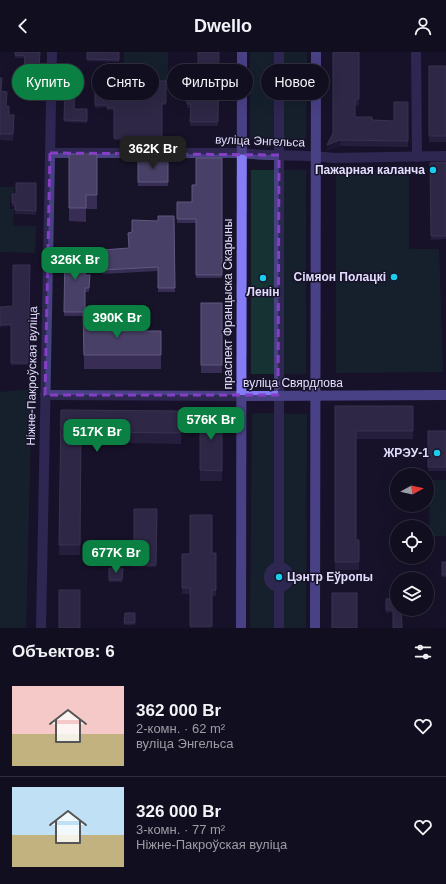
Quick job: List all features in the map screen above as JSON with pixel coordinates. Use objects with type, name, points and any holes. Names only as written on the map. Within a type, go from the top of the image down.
[{"type":"street","name":"Ніжне-Пакроўская вуліца","points":[[41,628],[52,52]]},
{"type":"street","name":"праспект Францыска Скарыны","points":[[241,628],[242,52]]},
{"type":"street","points":[[279,52],[279,567]]},
{"type":"street","points":[[315,628],[316,52]]},
{"type":"street","points":[[416,52],[417,157]]},
{"type":"street","name":"вуліца Энгельса","points":[[50,153],[242,153],[333,158],[446,156]]},
{"type":"street","name":"вуліца Свярдлова","points":[[45,395],[446,395]]},
{"type":"street","points":[[276,567],[285,569],[289,577],[289,580],[285,586],[279,587],[276,587],[270,583],[269,577],[271,571],[276,567]]},
{"type":"street","points":[[279,587],[279,628]]},
{"type":"highlighted area","points":[[50,153],[279,155],[278,395],[45,395]]},
{"type":"green space","points":[[124,52],[168,52],[167,82],[159,82],[159,64],[124,64]]},
{"type":"green space","points":[[250,52],[307,52],[307,64],[261,64],[261,100],[306,100],[306,139],[250,139],[250,100],[253,100],[253,64],[250,64]]},
{"type":"green space","points":[[251,170],[306,170],[306,374],[251,374]]},
{"type":"green space","points":[[336,170],[409,170],[409,249],[439,249],[443,372],[336,373]]},
{"type":"green space","points":[[0,187],[14,187],[13,196],[10,196],[10,209],[14,209],[13,226],[36,226],[35,253],[0,252]]},
{"type":"green space","points":[[32,389],[26,628],[0,628],[0,392]]},
{"type":"green space","points":[[252,413],[307,414],[306,628],[250,628]]},
{"type":"green space","points":[[434,480],[446,480],[446,536],[434,536],[434,520],[429,520],[429,512],[434,512]]},
{"type":"building","points":[[15,52],[40,52],[39,64],[24,64],[25,56],[15,55]]},
{"type":"building","points":[[87,52],[119,52],[119,60],[87,59]]},
{"type":"building","points":[[198,52],[219,52],[219,64],[198,64]]},
{"type":"building","points":[[333,52],[359,52],[359,99],[355,99],[355,117],[372,117],[372,120],[394,121],[394,102],[408,102],[408,141],[340,140],[327,145],[333,133]]},
{"type":"building","points":[[429,66],[446,66],[446,136],[429,136]]},
{"type":"building","points":[[0,78],[2,78],[1,91],[7,92],[6,106],[9,106],[9,115],[14,115],[13,134],[0,134]]},
{"type":"building","points":[[159,81],[166,81],[166,103],[162,103],[162,138],[114,138],[114,108],[107,108],[107,105],[95,105],[95,100],[159,100]]},
{"type":"building","points":[[65,100],[74,100],[74,109],[87,109],[87,121],[64,120]]},
{"type":"building","points":[[187,100],[218,100],[218,122],[190,122],[191,104],[187,104]]},
{"type":"building","points":[[69,154],[97,154],[97,195],[86,195],[86,208],[69,208]]},
{"type":"building","points":[[196,158],[222,158],[222,275],[196,275],[196,219],[177,219],[177,202],[192,202],[192,185],[196,185]]},
{"type":"building","points":[[138,159],[168,159],[168,182],[138,182]]},
{"type":"building","points":[[446,162],[446,236],[431,236],[430,163]]},
{"type":"building","points":[[16,183],[36,183],[36,211],[15,210],[15,203],[12,203],[12,194],[16,194]]},
{"type":"building","points":[[158,216],[174,216],[175,288],[158,288],[158,267],[103,270],[102,250],[129,248],[128,233],[132,232],[132,220],[158,221]]},
{"type":"building","points":[[65,250],[86,250],[85,275],[90,275],[89,288],[85,288],[85,311],[83,312],[64,312]]},
{"type":"building","points":[[13,265],[30,265],[30,330],[28,363],[11,363],[11,324],[0,325],[0,307],[13,306]]},
{"type":"building","points":[[201,303],[222,303],[222,365],[201,365]]},
{"type":"building","points":[[83,311],[106,311],[106,331],[161,331],[161,355],[84,355]]},
{"type":"building","points":[[335,406],[413,406],[413,431],[356,431],[356,540],[359,540],[359,562],[335,562]]},
{"type":"building","points":[[61,410],[181,411],[181,433],[81,432],[80,545],[59,545]]},
{"type":"building","points":[[200,411],[222,411],[222,471],[200,470]]},
{"type":"building","name":"ЖРЭУ-1","points":[[428,431],[446,431],[446,467],[428,467]]},
{"type":"building","points":[[134,509],[157,509],[156,565],[134,565]]},
{"type":"building","points":[[190,515],[212,515],[212,553],[216,553],[216,590],[212,590],[212,626],[190,626],[190,588],[182,588],[182,554],[190,554]]},
{"type":"building","points":[[442,562],[446,562],[446,575],[442,575]]},
{"type":"building","points":[[109,568],[123,569],[122,580],[109,580]]},
{"type":"building","points":[[59,590],[80,590],[80,628],[59,628]]},
{"type":"building","points":[[332,593],[357,593],[357,628],[332,628]]},
{"type":"building","points":[[386,599],[390,599],[390,610],[386,610]]},
{"type":"building","points":[[125,613],[135,613],[135,623],[124,623]]},
{"type":"building","points":[[393,616],[401,616],[402,628],[393,628]]},
{"type":"place","name":"Пажарная каланча","points":[[433,170]]},
{"type":"place","name":"Сімяон Полацкі","points":[[394,277]]},
{"type":"place","name":"Ленін","points":[[263,278]]},
{"type":"place","name":"ЖРЭУ-1","points":[[437,453]]},
{"type":"place","name":"Цэнтр Еўропы","points":[[279,577]]}]
